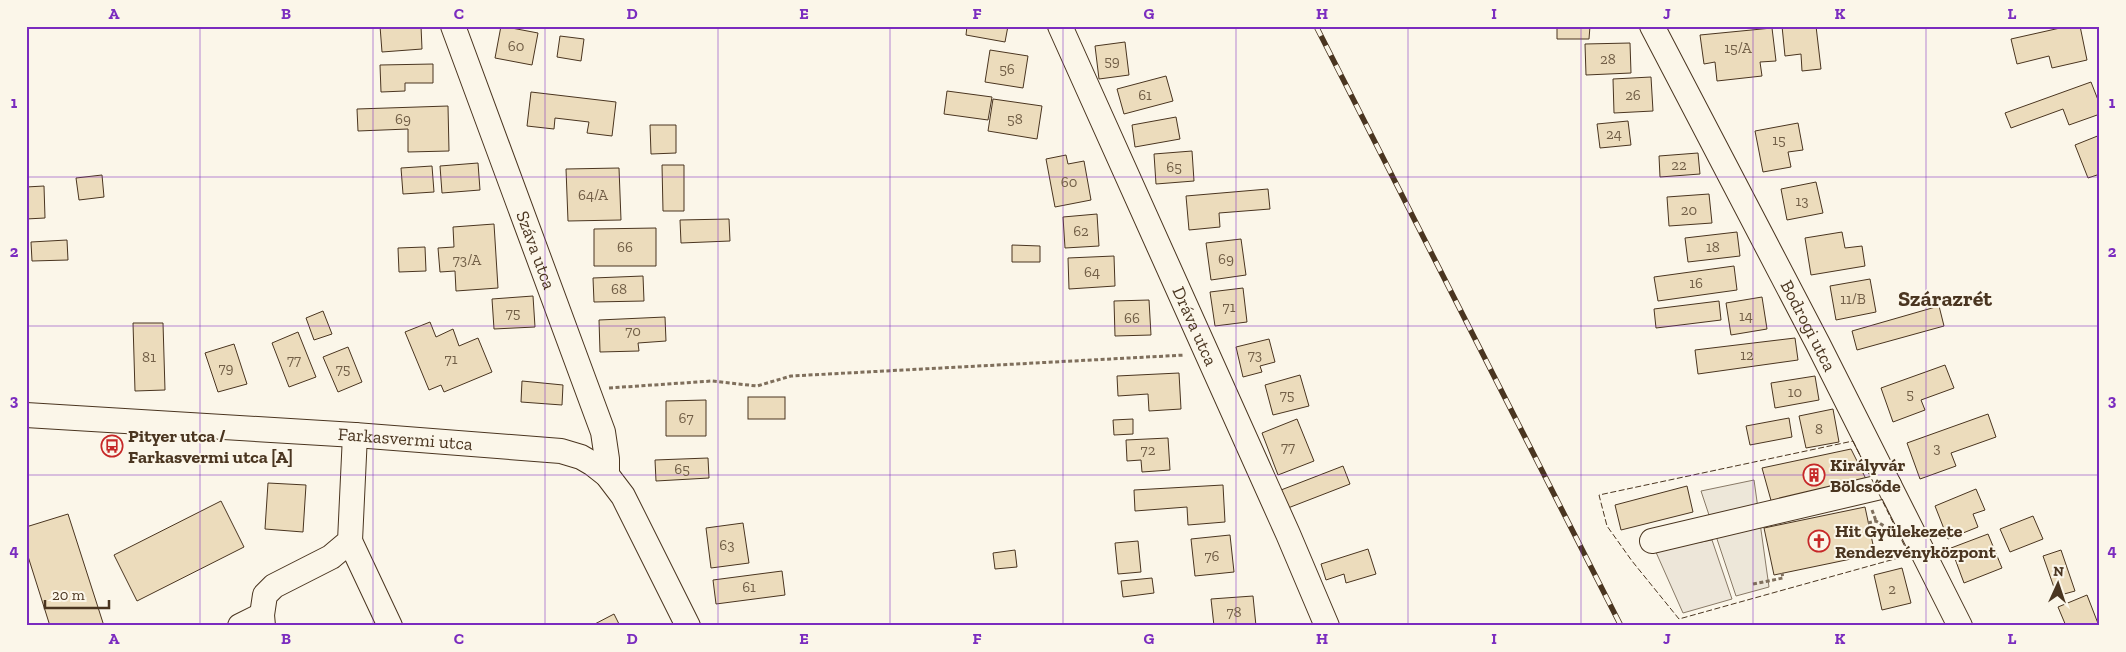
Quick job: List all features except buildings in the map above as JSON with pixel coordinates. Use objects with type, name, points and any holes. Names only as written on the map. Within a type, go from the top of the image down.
[{"type":"street","name":"Száva utca","points":[[453,26],[603,432],[607,475]]},
{"type":"street","name":"Dráva utca","points":[[1060,26],[1288,534],[1327,626]]},
{"type":"street","name":"Bodrogi utca","points":[[1652,26],[1818,344],[1960,626]]},
{"type":"street","name":"Farkasvermi utca","points":[[26,415],[355,435],[561,451],[581,457],[594,464],[607,475],[623,496],[688,626]]},
{"type":"street","points":[[355,435],[350,541],[390,626]]},
{"type":"street","points":[[1652,541],[1888,485]]},
{"type":"street","points":[[240,626],[263,620],[264,594],[274,586],[331,557],[350,541]]},
{"type":"path","points":[[588,390],[712,382],[757,386],[791,376],[1206,354]]},
{"type":"path","points":[[1753,584],[1782,578],[1782,574]]},
{"type":"shaded area","points":[[1754,480],[1769,587],[1736,596],[1701,491]]},
{"type":"shaded area","points":[[1712,540],[1732,599],[1683,613],[1655,550]]},
{"type":"railway","points":[[1316,26],[1621,626]]},
{"type":"fence","points":[[1853,441],[1909,555],[1679,619],[1632,561],[1607,526],[1599,495],[1853,441]]},
{"type":"place","name":"Pityer utca / Farkasvermi utca [A]","points":[[112,446]]},
{"type":"place","name":"Királyvár Bölcsőde","points":[[1814,475]]},
{"type":"place","name":"Hit Gyülekezete Rendezvényközpont","points":[[1819,541]]},
{"type":"district","name":"Szárazrét","points":[[1945,298]]}]
